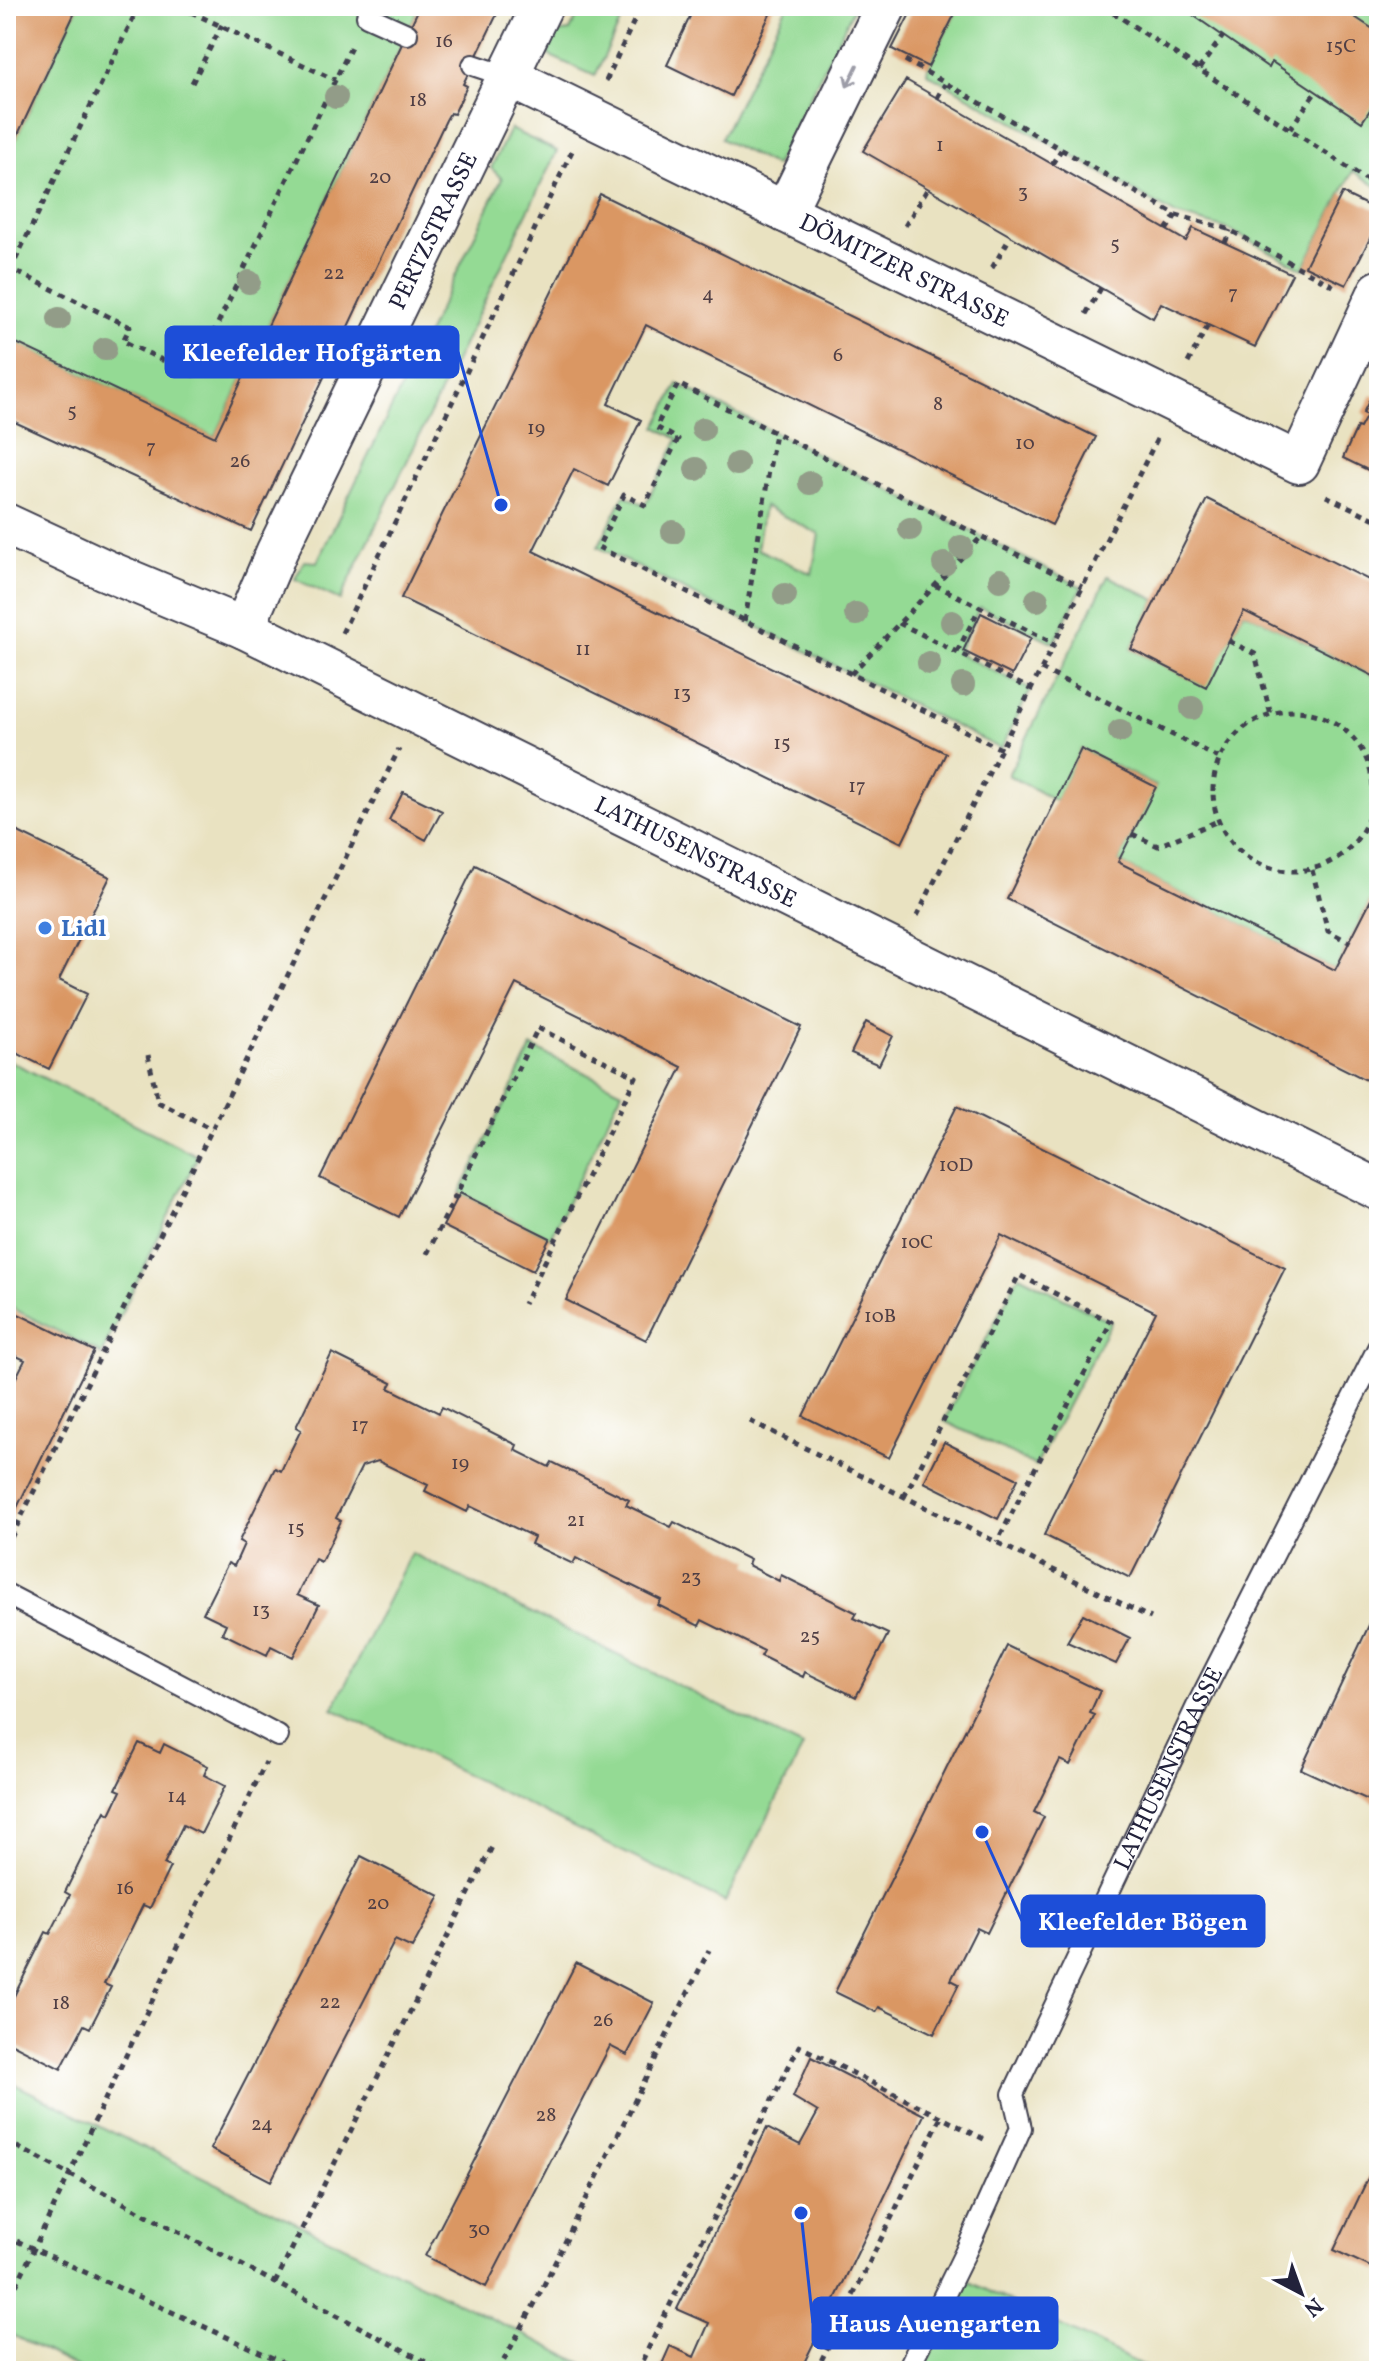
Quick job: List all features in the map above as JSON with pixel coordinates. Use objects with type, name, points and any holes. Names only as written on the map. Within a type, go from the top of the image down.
[{"type":"street","name":"PERTZSTRASSE","points":[[244,628],[491,71],[542,6]]},
{"type":"street","points":[[785,212],[878,23]]},
{"type":"street","name":"DÖMITZER STRASSE","points":[[491,71],[1299,463]]},
{"type":"street","points":[[1299,463],[1376,299]]},
{"type":"street","name":"LATHUSENSTRASSE","points":[[6,524],[105,570],[244,628],[1379,1190]]},
{"type":"lane","points":[[367,16],[407,34]]},
{"type":"lane","name":"LATHUSENSTRASSE","points":[[907,2371],[966,2251],[1021,2128],[1013,2094],[1199,1702],[1379,1346]]},
{"type":"lane","points":[[6,1594],[278,1736]]},
{"type":"path","points":[[139,6],[11,269],[130,327],[123,341],[193,375],[367,16]]},
{"type":"path","points":[[179,6],[193,9],[335,80]]},
{"type":"path","points":[[325,668],[641,6]]},
{"type":"path","points":[[1365,6],[1379,15]]},
{"type":"path","points":[[1108,7],[1379,188]]},
{"type":"path","points":[[878,23],[945,84],[1176,215],[1230,230],[1376,299]]},
{"type":"path","points":[[192,83],[222,25]]},
{"type":"path","points":[[1199,69],[1223,36]]},
{"type":"path","points":[[937,98],[945,84]]},
{"type":"path","points":[[1290,129],[1317,90]]},
{"type":"path","points":[[1052,164],[1061,150]]},
{"type":"path","points":[[1166,230],[1176,215]]},
{"type":"path","points":[[1225,243],[1230,230]]},
{"type":"path","points":[[1001,749],[598,547],[624,495],[645,505],[678,439],[656,427],[678,384],[1082,587]]},
{"type":"path","points":[[898,953],[1175,403]]},
{"type":"path","points":[[745,621],[775,433]]},
{"type":"path","points":[[1299,463],[1323,495],[1379,521]]},
{"type":"path","points":[[851,674],[982,536]]},
{"type":"path","points":[[935,585],[1054,643]]},
{"type":"path","points":[[957,652],[970,632],[980,607]]},
{"type":"path","points":[[899,623],[1031,689]]},
{"type":"path","points":[[1229,641],[1255,654],[1271,715]]},
{"type":"path","points":[[1041,669],[1219,758]]},
{"type":"path","points":[[1286,711],[1314,713],[1338,725],[1358,743],[1369,763],[1373,794],[1363,829],[1354,844],[1333,860],[1312,870],[1284,871],[1259,864],[1238,851],[1222,830],[1213,806],[1213,780],[1219,758],[1237,732],[1260,717],[1271,715],[1286,711]]},
{"type":"path","points":[[6,1548],[417,714]]},
{"type":"path","points":[[1369,763],[1379,759]]},
{"type":"path","points":[[1132,834],[1158,846],[1218,821]]},
{"type":"path","points":[[1312,870],[1328,931],[1349,942]]},
{"type":"path","points":[[427,1254],[538,1028],[636,1077],[524,1304]]},
{"type":"path","points":[[148,1055],[158,1102],[212,1129]]},
{"type":"path","points":[[904,1497],[1019,1275],[1111,1322],[997,1542]]},
{"type":"path","points":[[750,1421],[1151,1618]]},
{"type":"path","points":[[6,2307],[278,1736]]},
{"type":"path","points":[[275,2283],[494,1843]]},
{"type":"path","points":[[498,2371],[535,2303],[709,1950]]},
{"type":"path","points":[[637,2371],[799,2046],[1010,2152]]},
{"type":"path","points":[[816,2371],[941,2117]]},
{"type":"path","points":[[6,2141],[443,2371]]},
{"type":"path","points":[[6,2236],[301,2371]]},
{"type":"green space","points":[[78,6],[420,6],[215,437],[6,338],[6,160]]},
{"type":"green space","points":[[582,6],[628,6],[595,76],[548,55],[555,33],[570,31]]},
{"type":"green space","points":[[787,6],[855,6],[775,166],[721,139]]},
{"type":"green space","points":[[959,6],[1379,6],[1379,188],[1353,171],[1303,269],[1228,229],[1176,215],[927,73]]},
{"type":"green space","points":[[510,129],[557,151],[340,600],[295,579],[304,561],[317,562],[502,179],[491,168]]},
{"type":"green space","points":[[678,384],[1082,587],[1054,643],[980,607],[957,653],[1031,689],[1001,749],[598,547],[624,495],[645,505],[678,439],[656,427]],"holes":[[[764,506],[819,534],[812,574],[757,549]]]},
{"type":"green space","points":[[1108,576],[1156,600],[1131,649],[1205,686],[1244,611],[1379,679],[1379,884],[1335,970],[1118,862],[1156,786],[1081,749],[1056,801],[1008,775]]},
{"type":"green space","points":[[532,1047],[622,1091],[550,1238],[460,1193]]},
{"type":"green space","points":[[6,1059],[198,1156],[101,1355],[6,1305]]},
{"type":"green space","points":[[1019,1275],[1111,1322],[1036,1466],[944,1421]]},
{"type":"green space","points":[[411,1553],[803,1747],[725,1902],[333,1709]]},
{"type":"green space","points":[[6,2080],[598,2371],[84,2371],[6,2332]]},
{"type":"green space","points":[[966,2280],[1154,2371],[923,2371]]},
{"type":"building","points":[[6,6],[78,6],[6,160]]},
{"type":"building","points":[[420,6],[501,6],[463,84],[467,86],[454,114],[450,113],[446,120],[251,531],[6,418],[6,338],[215,437]]},
{"type":"building","points":[[695,6],[774,6],[731,96],[667,65]]},
{"type":"building","points":[[914,6],[959,6],[928,67],[892,49]]},
{"type":"building","points":[[1180,6],[1338,6],[1379,33],[1379,96],[1362,122],[1272,62],[1269,68]]},
{"type":"building","points":[[906,80],[1186,241],[1193,228],[1292,274],[1255,347],[1161,303],[1153,318],[863,151]]},
{"type":"building","points":[[1342,193],[1379,211],[1379,221],[1346,285],[1305,266]]},
{"type":"building","points":[[600,194],[1096,437],[1052,525],[646,325],[608,404],[641,420],[608,486],[574,469],[533,551],[946,753],[902,843],[401,598]]},
{"type":"building","points":[[1372,395],[1379,398],[1379,479],[1373,476],[1374,473],[1343,458],[1357,427],[1360,428],[1367,415],[1363,413]]},
{"type":"building","points":[[1207,499],[1379,585],[1379,679],[1244,611],[1206,687],[1131,649]]},
{"type":"building","points":[[981,613],[1031,638],[1012,675],[963,651]]},
{"type":"building","points":[[1081,749],[1156,787],[1118,862],[1335,970],[1379,884],[1379,1069],[1372,1083],[1007,899]]},
{"type":"building","points":[[403,792],[442,811],[426,840],[389,820]]},
{"type":"building","name":"Lidl","points":[[6,826],[110,877],[59,980],[87,994],[49,1069],[6,1048]]},
{"type":"building","points":[[475,865],[801,1027],[646,1340],[566,1300],[682,1067],[516,984],[399,1217],[320,1178]]},
{"type":"building","points":[[866,1022],[893,1036],[879,1065],[851,1053]]},
{"type":"building","points":[[957,1106],[1285,1268],[1130,1578],[1044,1535],[1156,1312],[1001,1235],[889,1458],[803,1416]]},
{"type":"building","points":[[460,1193],[550,1238],[533,1271],[443,1226]]},
{"type":"building","points":[[6,1308],[94,1351],[6,1530],[6,1397],[25,1360],[6,1351]]},
{"type":"building","points":[[332,1353],[392,1383],[389,1388],[439,1413],[442,1407],[517,1445],[515,1450],[549,1467],[552,1462],[629,1500],[626,1505],[671,1527],[674,1522],[750,1560],[748,1565],[779,1581],[781,1575],[857,1613],[854,1618],[888,1634],[856,1697],[805,1672],[803,1677],[761,1656],[764,1651],[702,1620],[699,1626],[658,1605],[661,1600],[576,1558],[573,1564],[531,1544],[534,1537],[470,1506],[467,1512],[425,1491],[428,1485],[378,1461],[362,1466],[336,1518],[341,1521],[321,1562],[315,1559],[297,1595],[319,1605],[293,1657],[271,1646],[267,1655],[222,1633],[226,1624],[203,1613],[228,1563],[235,1564],[244,1544],[239,1541],[275,1468],[281,1471],[301,1430],[296,1427]]},
{"type":"building","points":[[944,1442],[1018,1479],[998,1519],[924,1482]]},
{"type":"building","points":[[1379,1604],[1379,1805],[1301,1769]]},
{"type":"building","points":[[1083,1614],[1130,1638],[1116,1664],[1067,1642]]},
{"type":"building","points":[[1007,1646],[1100,1691],[1090,1713],[1095,1715],[1070,1765],[1060,1760],[1034,1812],[1044,1817],[987,1933],[977,1928],[951,1980],[959,1984],[934,2034],[879,2007],[876,2012],[835,1992]]},
{"type":"building","points":[[139,1743],[160,1753],[164,1744],[208,1766],[204,1775],[225,1786],[201,1834],[183,1825],[164,1864],[170,1867],[150,1908],[143,1905],[104,1984],[111,1987],[90,2028],[84,2025],[61,2069],[6,2041],[6,2024],[11,2015],[6,2012],[46,1932],[50,1934],[70,1895],[65,1892],[105,1811],[110,1814],[121,1791],[116,1789]]},
{"type":"building","points":[[361,1856],[440,1896],[412,1948],[395,1940],[271,2181],[210,2149]]},
{"type":"building","points":[[576,1963],[654,2003],[627,2055],[610,2046],[486,2287],[425,2256]]},
{"type":"building","points":[[811,2057],[924,2115],[844,2281],[800,2371],[659,2371],[670,2346],[694,2357],[709,2323],[677,2309],[767,2128],[800,2145],[818,2112],[793,2097]]},
{"type":"building","points":[[1379,2155],[1379,2271],[1334,2250]]},
{"type":"place","name":"Kleefelder Hofgärten","points":[[501,505]]},
{"type":"place","name":"Lidl","points":[[45,928]]},
{"type":"place","name":"Kleefelder Bögen","points":[[982,1832]]},
{"type":"place","name":"Haus Auengarten","points":[[801,2213]]}]
